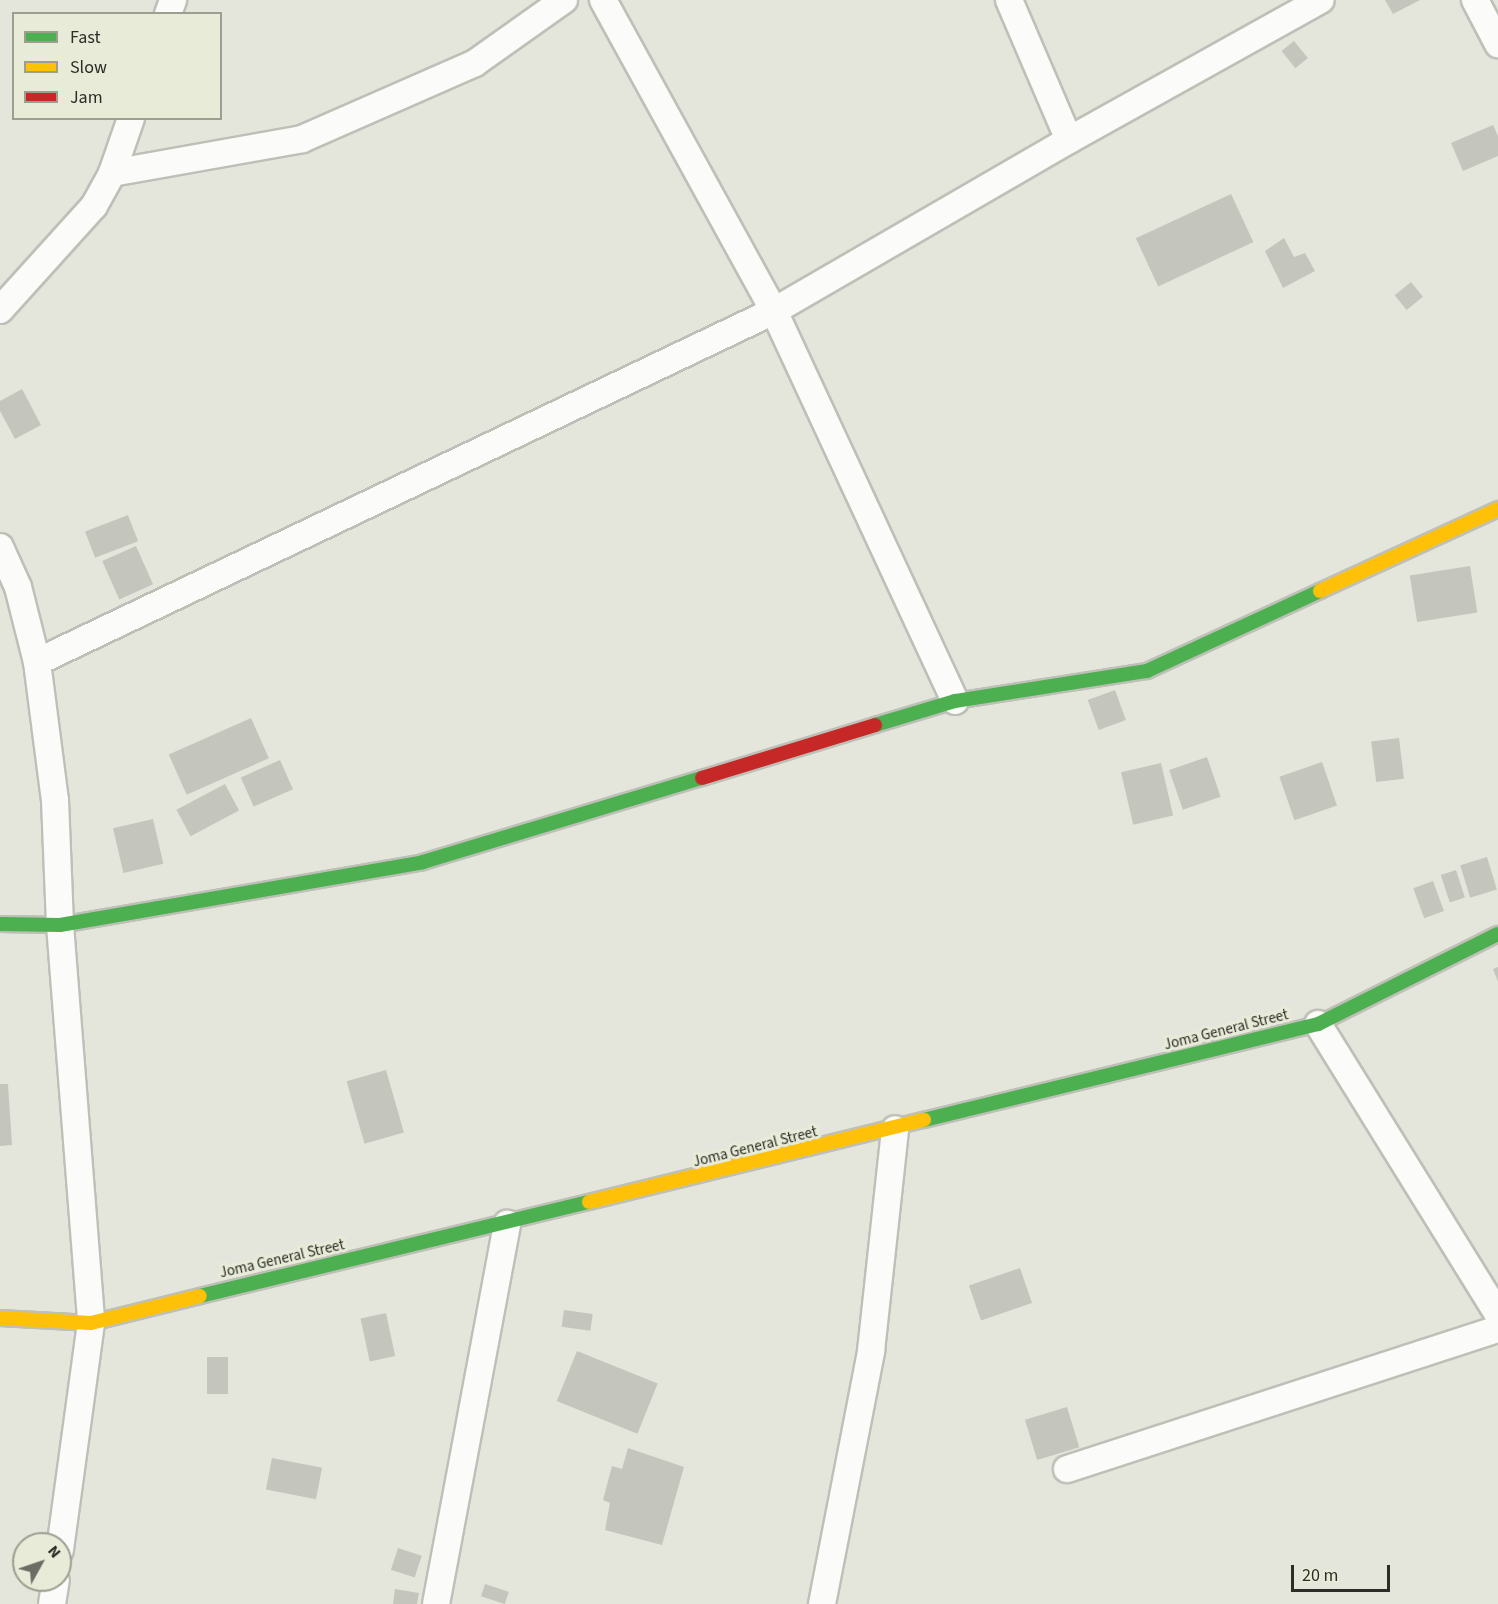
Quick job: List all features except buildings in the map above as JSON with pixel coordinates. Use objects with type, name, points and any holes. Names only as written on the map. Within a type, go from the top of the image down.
[{"type":"street","points":[[112,173],[302,139],[475,63],[564,0]]},
{"type":"street","points":[[603,0],[774,311],[955,701]]},
{"type":"street","points":[[1009,0],[1069,140]]},
{"type":"street","points":[[37,662],[774,311],[1069,140],[1322,0]]},
{"type":"street","points":[[1475,0],[1498,44]]},
{"type":"street","points":[[0,310],[94,206],[112,173],[130,120]]},
{"type":"street","points":[[0,924],[60,925],[423,862],[955,701],[1147,671],[1498,509]]},
{"type":"street","points":[[0,547],[18,587],[37,662],[55,800],[60,925],[91,1323],[62,1532]]},
{"type":"street","name":"Joma General Street","points":[[0,1318],[91,1323],[895,1130],[1318,1024],[1498,934]]},
{"type":"street","points":[[1318,1024],[1498,1314]]},
{"type":"street","points":[[822,1604],[871,1351],[895,1130]]},
{"type":"street","points":[[436,1604],[507,1224]]},
{"type":"street","points":[[1067,1469],[1498,1329]]},
{"type":"traffic: fast","points":[[875,725],[955,701],[1147,671],[1320,591]]},
{"type":"traffic: fast","points":[[0,924],[60,925],[423,862],[702,778]]},
{"type":"traffic: fast","points":[[924,1120],[1318,1024],[1498,934]]},
{"type":"traffic: fast","points":[[200,1296],[589,1202]]},
{"type":"traffic: slow","points":[[1320,591],[1498,509]]},
{"type":"traffic: slow","points":[[589,1202],[924,1120]]},
{"type":"traffic: slow","points":[[0,1318],[91,1323],[200,1296]]},
{"type":"traffic: jam","points":[[702,778],[875,725]]}]
